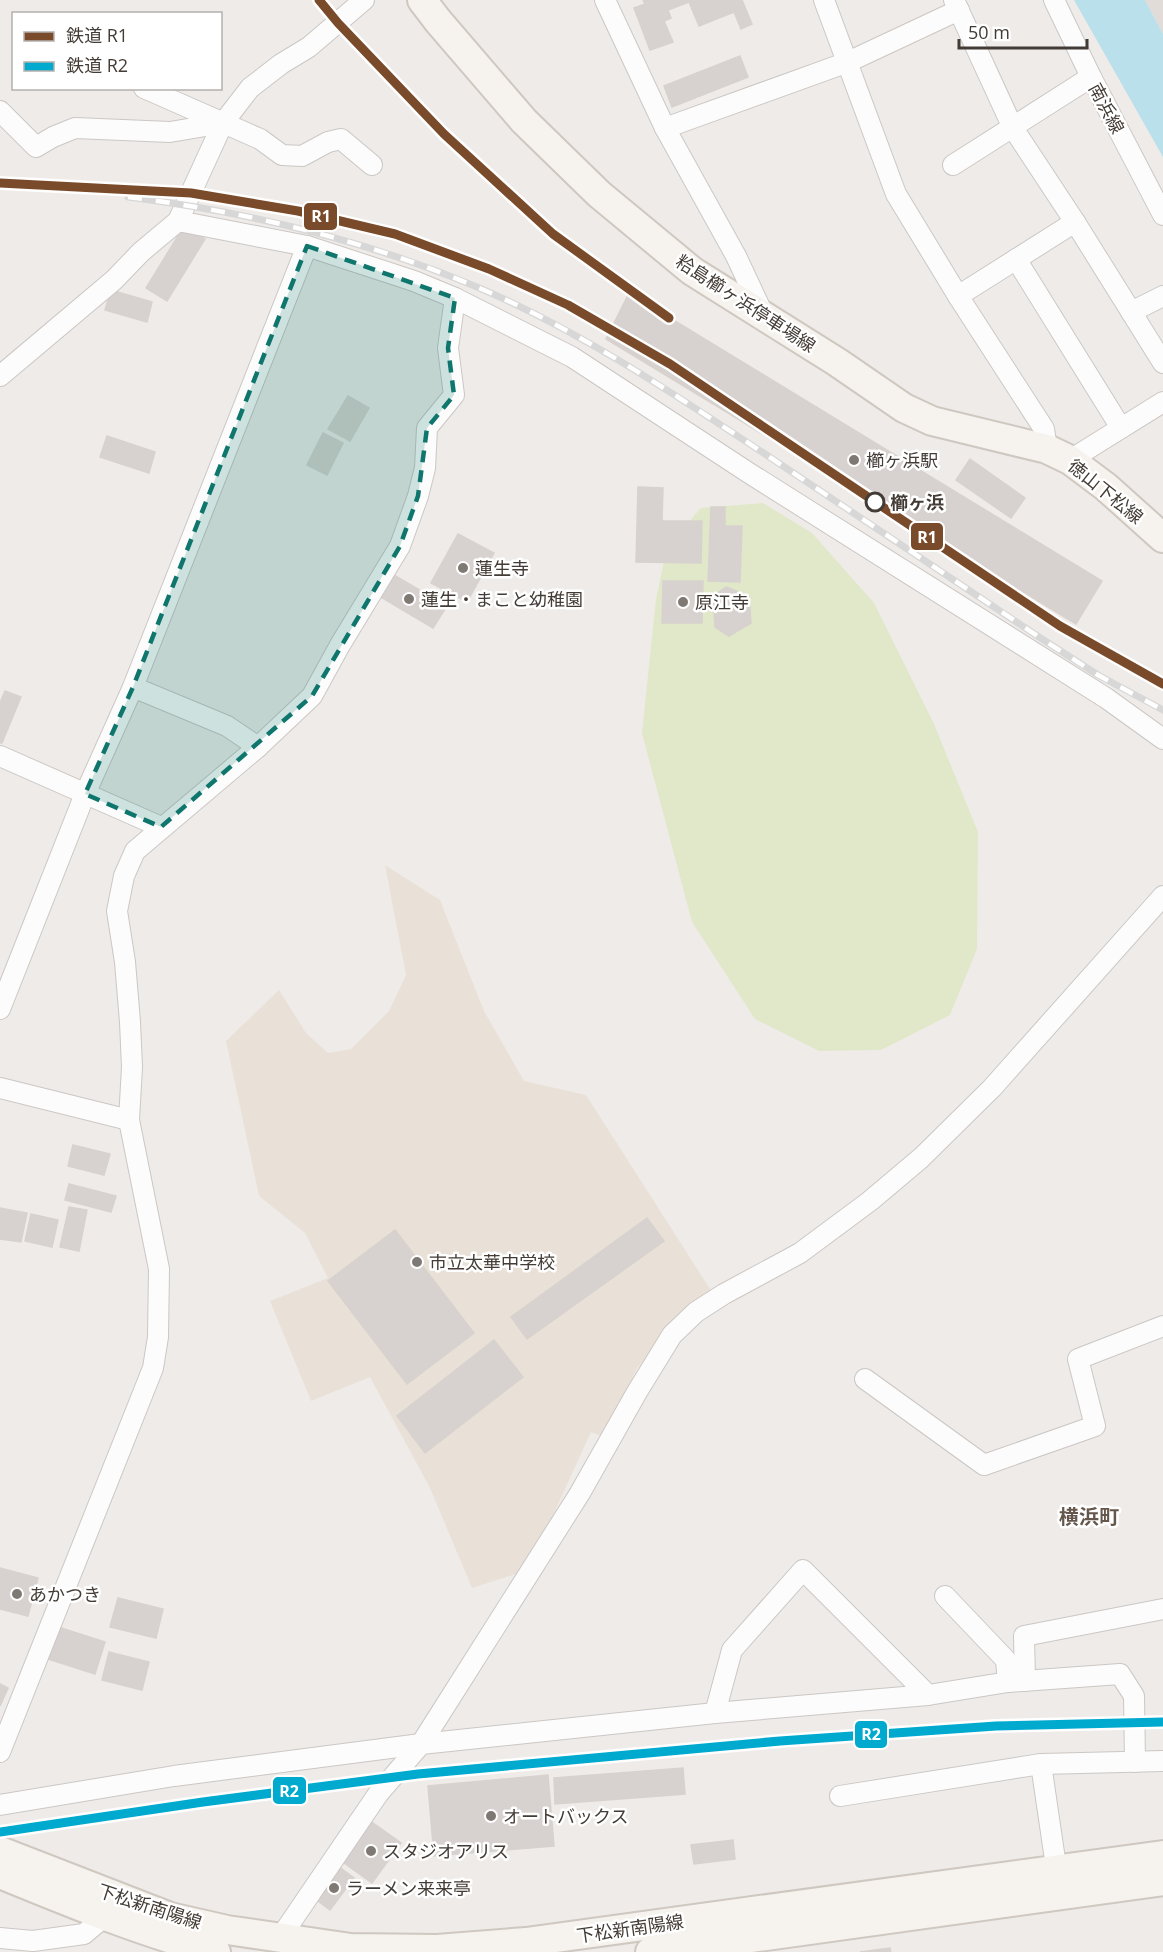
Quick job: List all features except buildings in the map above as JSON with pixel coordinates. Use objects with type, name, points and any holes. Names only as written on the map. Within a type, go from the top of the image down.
[{"type":"main road","name":"粭島櫛ヶ浜停車場線","points":[[422,0],[524,121],[599,194],[692,271],[837,362],[904,408],[923,417],[965,430],[1058,454]]},
{"type":"main road","name":"徳山下松線","points":[[1058,454],[1106,487],[1163,538]]},
{"type":"main road","name":"下松新南陽線","points":[[0,1851],[164,1936],[227,1930],[351,1948],[437,1951],[526,1942],[765,1932]]},
{"type":"main road","name":"下松新南陽線","points":[[650,1952],[1058,1882],[1163,1855]]},
{"type":"main road","name":"下松新南陽線","points":[[0,1874],[104,1917],[216,1952]]},
{"type":"main road","name":"下松新南陽線","points":[[1058,1882],[1163,1881]]},
{"type":"street","points":[[0,376],[114,280],[141,252],[178,221],[224,123],[250,88],[281,64],[309,47],[364,0]]},
{"type":"street","points":[[605,0],[665,128],[736,256],[765,318]]},
{"type":"street","points":[[824,0],[896,194],[1058,454],[1121,428],[1163,402]]},
{"type":"street","name":"南浜線","points":[[1054,0],[1091,77],[1163,215]]},
{"type":"street","points":[[665,128],[848,62],[956,5],[1013,128],[1076,222],[1163,363]]},
{"type":"street","points":[[953,165],[1091,77]]},
{"type":"street","points":[[149,90],[260,139],[282,155],[302,156],[328,142],[341,139],[372,165]]},
{"type":"street","points":[[0,111],[36,147],[75,128],[170,132],[224,123]]},
{"type":"street","points":[[178,221],[307,246],[414,281],[455,298],[572,357],[749,473],[1106,698],[1163,739]]},
{"type":"street","points":[[958,296],[1076,222]]},
{"type":"street","points":[[0,1009],[85,794],[133,687],[307,246]]},
{"type":"street","points":[[1016,260],[1121,428]]},
{"type":"street","points":[[1131,312],[1163,296]]},
{"type":"street","points":[[0,1752],[153,1368],[158,1337],[159,1269],[129,1120],[132,1067],[130,1022],[125,962],[117,911],[124,876],[135,851],[258,747],[312,696],[400,546],[418,496],[424,468],[427,428],[454,395],[448,348],[455,298]]},
{"type":"street","points":[[133,687],[227,726],[258,747]]},
{"type":"street","points":[[0,756],[161,827]]},
{"type":"street","points":[[280,1938],[378,1794],[421,1744],[580,1493],[672,1335],[696,1312],[724,1293],[800,1252],[870,1201],[921,1158],[992,1088],[1163,896]]},
{"type":"street","points":[[0,1088],[129,1120]]},
{"type":"street","points":[[865,1379],[984,1465],[1095,1426],[1078,1359],[1163,1326]]},
{"type":"street","points":[[715,1713],[732,1650],[803,1570],[928,1695]]},
{"type":"street","points":[[945,1596],[1006,1660],[1016,1682]]},
{"type":"street","points":[[1016,1682],[1024,1636],[1163,1609]]},
{"type":"street","points":[[0,1805],[174,1776],[421,1744],[715,1713],[928,1695],[1016,1682],[1120,1674],[1134,1696],[1136,1756]]},
{"type":"street","points":[[840,1796],[1041,1764],[1136,1756],[1163,1761]]},
{"type":"street","points":[[1041,1764],[1058,1882]]},
{"type":"street","points":[[0,1938],[33,1941],[84,1934],[104,1917]]},
{"type":"highlighted area","points":[[307,246],[455,298],[448,348],[454,395],[427,428],[418,496],[400,546],[312,696],[161,827],[85,794],[133,687]]},
{"type":"shaded area","points":[[1145,0],[1163,0],[1163,34]]},
{"type":"shaded area","points":[[385,865],[440,900],[484,1011],[524,1081],[586,1095],[712,1292],[637,1368],[604,1437],[591,1432],[528,1570],[472,1588],[430,1488],[370,1377],[311,1401],[270,1301],[328,1278],[305,1233],[259,1196],[226,1041],[279,990],[306,1033],[328,1053],[351,1049],[389,1011],[406,975]]},
{"type":"green space","points":[[763,503],[812,533],[874,603],[934,724],[978,832],[977,949],[950,1015],[881,1050],[819,1051],[755,1019],[692,922],[642,733],[656,599],[667,547],[701,508]]},
{"type":"water","points":[[1074,0],[1145,0],[1163,34],[1163,157]]},
{"type":"railway","points":[[0,183],[191,193],[298,211],[395,234],[489,269],[568,305],[670,364],[1060,626],[1163,684]]},
{"type":"railway","points":[[128,197],[217,211],[306,230],[435,270],[516,304],[591,344],[664,388],[1042,639],[1098,675],[1163,710]]},
{"type":"rail line","name":"R1","points":[[319,0],[444,134],[553,234],[669,318]]},
{"type":"rail line","name":"R1","points":[[0,183],[191,193],[298,211],[395,234],[489,269],[568,305],[670,364],[1060,626],[1163,684]]},
{"type":"rail line","name":"R2","points":[[0,1832],[203,1802],[418,1774],[780,1741],[996,1726],[1163,1722]]},
{"type":"place","name":"櫛ヶ浜駅","points":[[854,460]]},
{"type":"place","name":"櫛ヶ浜","points":[[875,502]]},
{"type":"place","name":"蓮生寺","points":[[463,568]]},
{"type":"place","name":"蓮生・まこと幼稚園","points":[[409,599]]},
{"type":"place","name":"原江寺","points":[[683,602]]},
{"type":"place","name":"市立太華中学校","points":[[417,1262]]},
{"type":"place","name":"あかつき","points":[[17,1594]]},
{"type":"place","name":"オートバックス","points":[[491,1816]]},
{"type":"place","name":"スタジオアリス","points":[[371,1851]]},
{"type":"place","name":"ラーメン来来亭","points":[[334,1888]]},
{"type":"district","name":"横浜町","points":[[1089,1516]]}]
